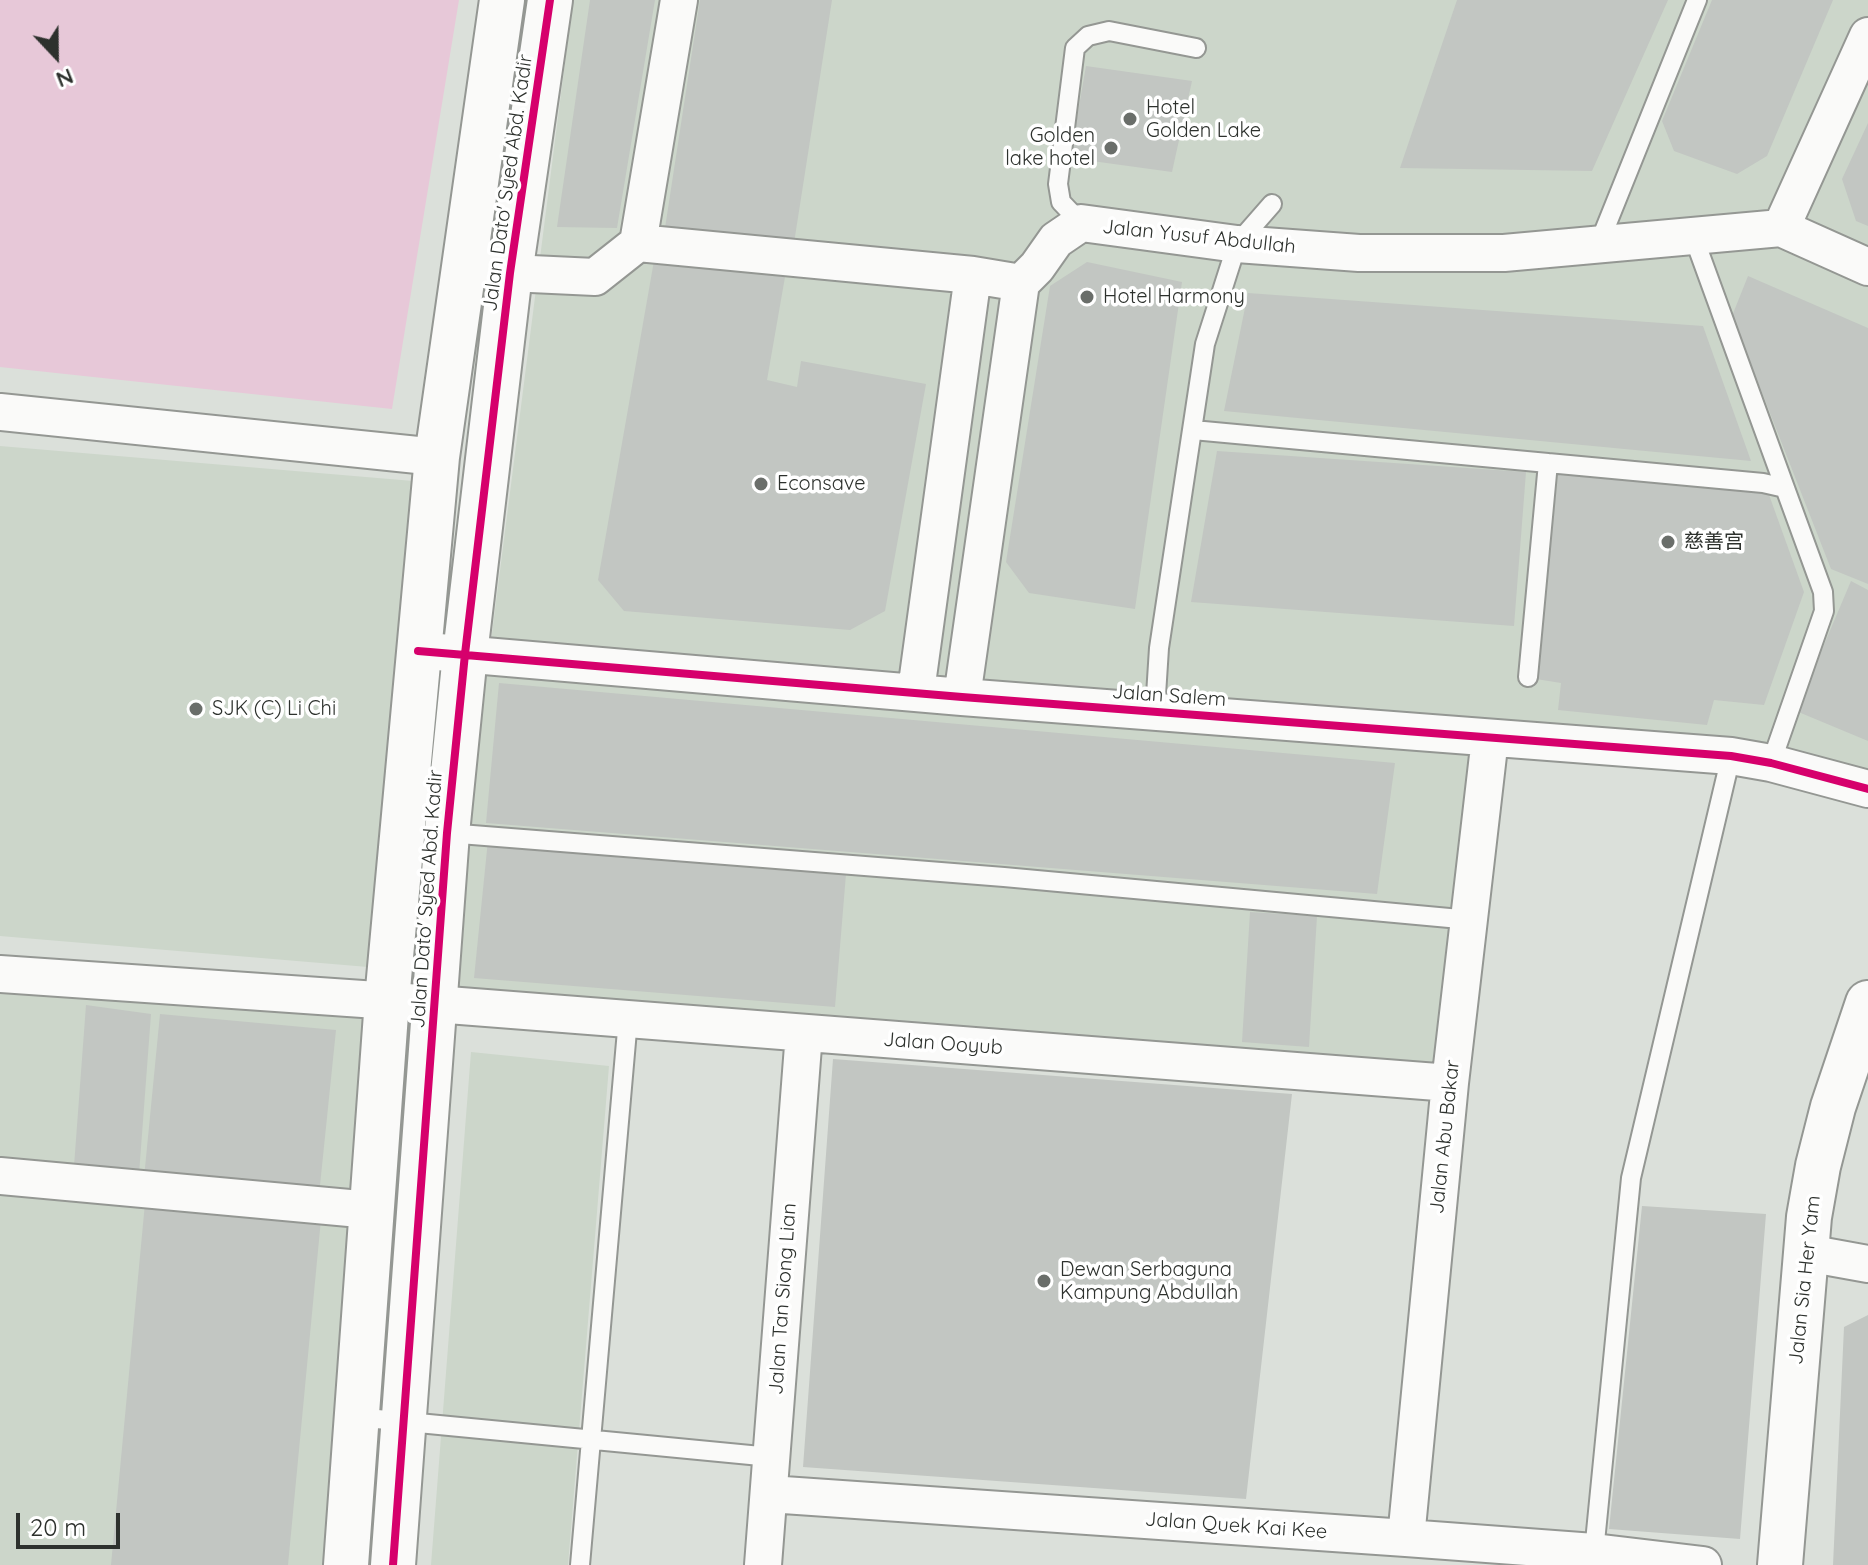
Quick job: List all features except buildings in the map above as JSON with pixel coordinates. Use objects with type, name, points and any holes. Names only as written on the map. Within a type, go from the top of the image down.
[{"type":"street","name":"Jalan Dato' Syed Abd. Kadir","points":[[346,1565],[387,1000],[437,457],[502,0]]},
{"type":"street","name":"Jalan Dato' Syed Abd. Kadir","points":[[393,1565],[447,833],[510,273],[550,0]]},
{"type":"street","points":[[464,267],[510,273],[595,277],[638,243],[679,0]]},
{"type":"street","points":[[1868,36],[1781,228],[1868,267]]},
{"type":"street","name":"Jalan Yusuf Abdullah","points":[[1021,283],[1056,240],[1081,223],[1237,244],[1359,253],[1489,253],[1694,238],[1781,228]]},
{"type":"street","points":[[638,243],[973,275],[1021,283],[962,697]]},
{"type":"street","points":[[916,691],[973,275]]},
{"type":"street","points":[[0,412],[437,457]]},
{"type":"street","name":"Jalan Salem","points":[[418,651],[962,697],[1731,756],[1771,763],[1868,789]]},
{"type":"street","name":"Jalan Abu Bakar","points":[[1406,1538],[1450,1083],[1490,738]]},
{"type":"street","points":[[0,974],[387,1000]]},
{"type":"street","name":"Jalan Dato' Syed Abd. Kadir","points":[[387,1000],[435,1004]]},
{"type":"street","name":"Jalan Sia Her Yam","points":[[1780,1565],[1809,1217],[1833,1107],[1868,1003]]},
{"type":"street","name":"Jalan Ooyub","points":[[435,1004],[1450,1083]]},
{"type":"street","name":"Jalan Tan Siong Lian","points":[[763,1565],[804,1033]]},
{"type":"street","points":[[0,1176],[371,1210]]},
{"type":"street","points":[[1807,1253],[1868,1264]]},
{"type":"street","name":"Jalan Quek Kai Kee","points":[[769,1494],[1594,1552],[1703,1565]]},
{"type":"lane","points":[[1598,246],[1697,0]]},
{"type":"lane","points":[[1081,223],[1061,202],[1058,184],[1075,48],[1088,36],[1109,31],[1196,48]]},
{"type":"lane","points":[[1155,711],[1159,648],[1205,344],[1237,244],[1272,204]]},
{"type":"lane","points":[[1694,238],[1823,592],[1824,611],[1771,763]]},
{"type":"lane","points":[[1193,430],[1763,483],[1785,488]]},
{"type":"lane","points":[[1528,677],[1548,463]]},
{"type":"lane","points":[[1594,1552],[1631,1178],[1731,756]]},
{"type":"lane","points":[[447,833],[973,874],[1471,920]]},
{"type":"lane","points":[[580,1565],[628,1019]]},
{"type":"lane","points":[[356,1416],[771,1457]]},
{"type":"shaded area","points":[[0,0],[459,0],[392,409],[0,367]]},
{"type":"shaded area","points":[[573,0],[1868,0],[1868,775],[1287,710],[491,641]]},
{"type":"shaded area","name":"SJK (C) Li Chi","points":[[0,446],[413,481],[368,967],[0,936]]},
{"type":"shaded area","points":[[482,669],[1500,755],[1464,1071],[459,992]]},
{"type":"shaded area","points":[[0,961],[371,984],[327,1565],[0,1565]]},
{"type":"shaded area","points":[[471,1052],[609,1066],[568,1565],[431,1565]]},
{"type":"cycle path","points":[[393,1565],[447,833],[510,273],[550,0]]},
{"type":"cycle path","points":[[418,651],[962,697],[1731,756],[1771,763],[1868,789]]},
{"type":"place","name":"Hotel Golden Lake","points":[[1130,119]]},
{"type":"place","name":"Golden lake hotel","points":[[1111,148]]},
{"type":"place","name":"Hotel Harmony","points":[[1087,297]]},
{"type":"place","name":"Econsave","points":[[761,484]]},
{"type":"place","name":"慈善宫","points":[[1668,542]]},
{"type":"place","name":"SJK (C) Li Chi","points":[[196,709]]},
{"type":"place","name":"Dewan Serbaguna Kampung Abdullah","points":[[1044,1281]]}]
